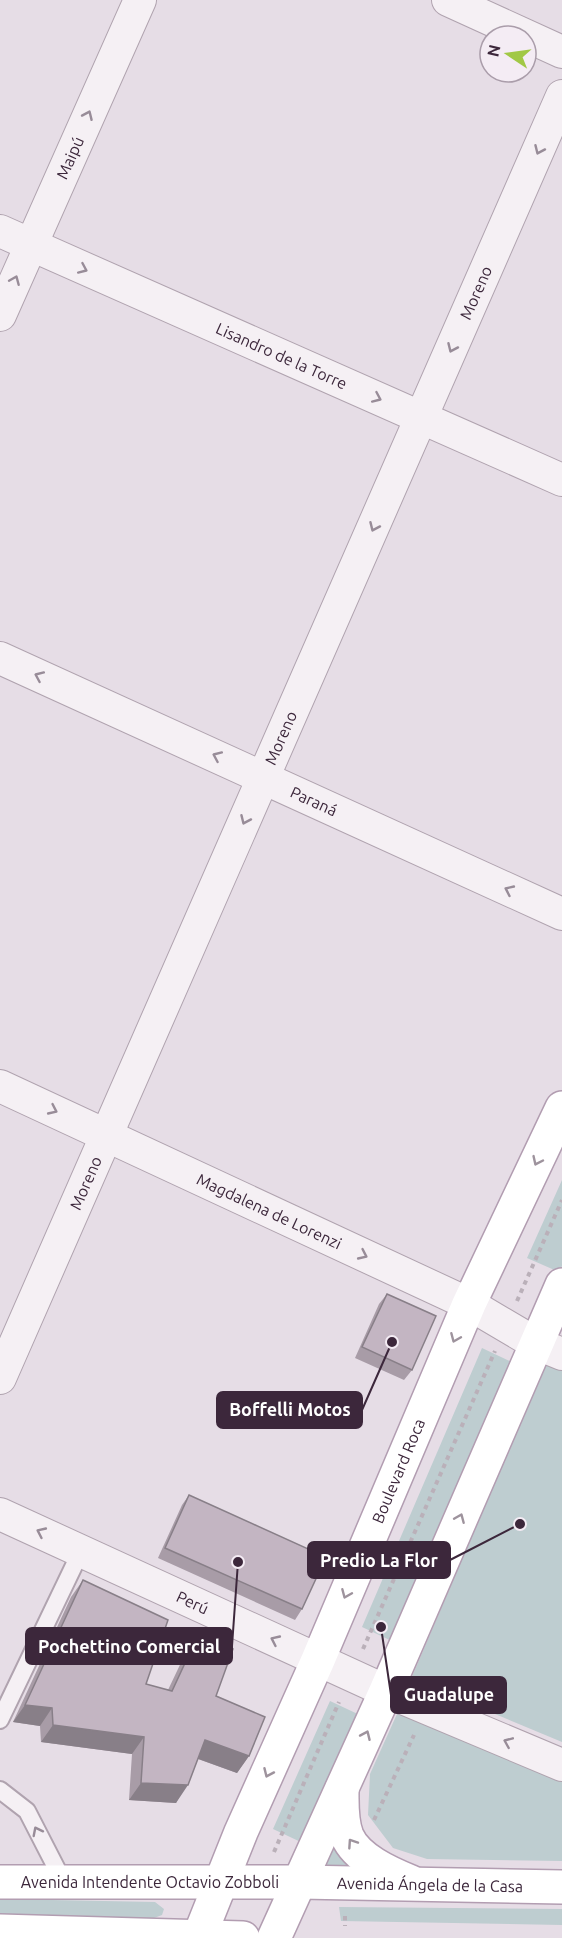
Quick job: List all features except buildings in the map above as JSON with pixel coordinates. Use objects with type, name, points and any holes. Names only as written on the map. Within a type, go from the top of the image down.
[{"type":"main road","name":"Boulevard Roca","points":[[199,1937],[469,1304],[562,1108]]},
{"type":"main road","points":[[274,1938],[386,1691],[549,1348],[562,1285]]},
{"type":"main road","points":[[342,1789],[342,1819],[347,1836],[356,1850],[393,1874],[418,1886]]},
{"type":"main road","name":"Avenida Intendente Octavio Zobboli","points":[[0,1882],[300,1882]]},
{"type":"main road","name":"Avenida Ángela de la Casa","points":[[300,1882],[562,1887]]},
{"type":"main road","points":[[0,1931],[243,1938]]},
{"type":"street","name":"Maipú","points":[[0,315],[140,0]]},
{"type":"street","points":[[448,0],[562,52]]},
{"type":"street","name":"Moreno","points":[[0,1378],[562,96]]},
{"type":"street","name":"Lisandro de la Torre","points":[[0,231],[562,480]]},
{"type":"street","name":"Paraná","points":[[0,658],[562,914]]},
{"type":"street","name":"Magdalena de Lorenzi","points":[[0,1086],[469,1304],[549,1348]]},
{"type":"street","name":"Perú","points":[[0,1514],[386,1691],[562,1765]]},
{"type":"lane","points":[[0,1720],[81,1551]]},
{"type":"lane","points":[[0,1790],[27,1811],[63,1881]]},
{"type":"path","points":[[261,1882],[562,1200]]},
{"type":"path","points":[[370,1827],[414,1734]]},
{"type":"path","points":[[345,1916],[345,1926]]},
{"type":"shaded area","points":[[562,1180],[562,1266],[559,1272],[527,1258]]},
{"type":"shaded area","points":[[482,1348],[514,1363],[394,1642],[362,1627]]},
{"type":"shaded area","points":[[546,1362],[562,1369],[562,1742],[411,1679]]},
{"type":"shaded area","points":[[330,1701],[362,1716],[305,1844],[273,1829]]},
{"type":"shaded area","points":[[422,1710],[562,1772],[562,1861],[427,1859],[393,1848],[368,1815],[370,1774],[397,1714]]},
{"type":"shaded area","points":[[333,1838],[352,1866],[320,1873]]},
{"type":"shaded area","points":[[0,1899],[155,1902],[164,1909],[162,1915],[154,1918],[0,1916]]},
{"type":"shaded area","points":[[339,1907],[562,1909],[562,1925],[341,1921]]},
{"type":"place","name":"Boffelli Motos","points":[[392,1342]]},
{"type":"place","name":"Predio La Flor","points":[[520,1524]]},
{"type":"place","name":"Pochettino Comercial","points":[[238,1562]]},
{"type":"place","name":"Guadalupe","points":[[381,1627]]}]
